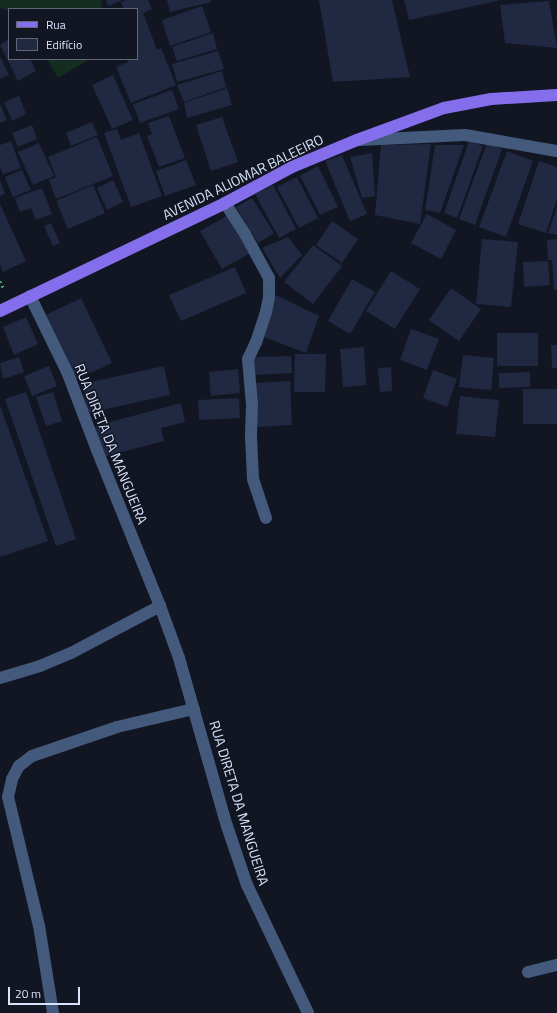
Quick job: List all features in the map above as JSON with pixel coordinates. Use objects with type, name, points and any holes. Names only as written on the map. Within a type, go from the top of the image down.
[{"type":"main road","name":"AVENIDA ALIOMAR BALEEIRO","points":[[0,311],[225,203],[292,167],[357,140],[444,108],[491,99],[557,95]]},
{"type":"street","points":[[357,140],[465,135],[557,151]]},
{"type":"street","points":[[225,203],[245,234],[269,278],[269,297],[266,312],[256,342],[248,359],[252,404],[251,436],[253,479],[266,518]]},
{"type":"street","name":"RUA DIRETA DA MANGUEIRA","points":[[30,296],[68,374],[160,606],[194,709],[227,826],[247,885],[308,1013]]},
{"type":"street","points":[[0,678],[40,666],[160,606]]},
{"type":"street","name":"RUA DIRETA DA MANGUEIRA","points":[[53,1013],[39,926],[8,797],[12,779],[19,766],[32,756],[117,727],[194,709]]},
{"type":"street","points":[[528,972],[557,965]]},
{"type":"green space","points":[[0,0],[101,0],[102,8],[8,8],[8,11],[0,8]]},
{"type":"green space","points":[[48,60],[88,60],[58,78]]},
{"type":"building","points":[[106,0],[123,0],[108,6]]},
{"type":"building","points":[[127,0],[148,0],[152,9],[143,13],[157,50],[161,48],[176,85],[131,103],[116,67],[128,62],[127,60],[138,60],[138,8],[124,8],[121,2]]},
{"type":"building","points":[[167,0],[210,0],[211,2],[170,12]]},
{"type":"building","points":[[319,0],[392,0],[410,77],[333,82]]},
{"type":"building","points":[[404,0],[497,0],[497,1],[409,20]]},
{"type":"building","points":[[549,1],[557,48],[505,43],[500,5]]},
{"type":"building","points":[[202,6],[211,32],[170,46],[162,20]]},
{"type":"building","points":[[213,33],[217,49],[177,61],[172,47]]},
{"type":"building","points":[[8,40],[8,60],[30,60],[36,71],[18,81],[0,45]]},
{"type":"building","points":[[218,51],[224,69],[177,82],[172,64]]},
{"type":"building","points":[[0,56],[9,75],[0,79]]},
{"type":"building","points":[[222,71],[226,87],[184,102],[177,85]]},
{"type":"building","points":[[113,75],[133,120],[112,129],[92,85]]},
{"type":"building","points":[[227,88],[232,105],[187,118],[184,103]]},
{"type":"building","points":[[172,90],[179,109],[140,123],[133,104]]},
{"type":"building","points":[[19,96],[26,114],[12,121],[4,102]]},
{"type":"building","points":[[0,104],[7,120],[0,123]]},
{"type":"building","points":[[169,116],[185,158],[159,167],[147,136],[152,134],[148,123]]},
{"type":"building","points":[[222,117],[238,162],[211,171],[196,125]]},
{"type":"building","points":[[92,122],[98,135],[71,146],[66,133]]},
{"type":"building","points":[[32,125],[37,139],[18,147],[12,133]]},
{"type":"building","points":[[117,129],[121,140],[139,133],[162,196],[131,207],[104,133]]},
{"type":"building","points":[[97,137],[113,176],[56,199],[49,180],[56,177],[48,157]]},
{"type":"building","points":[[11,141],[21,168],[3,174],[0,167],[0,145]]},
{"type":"building","points":[[469,141],[483,146],[457,218],[444,213]]},
{"type":"building","points":[[39,143],[54,176],[33,185],[18,152]]},
{"type":"building","points":[[487,143],[502,149],[475,225],[459,219]]},
{"type":"building","points":[[431,144],[420,224],[375,215],[381,145]]},
{"type":"building","points":[[435,145],[464,145],[440,213],[425,210]]},
{"type":"building","points":[[507,151],[533,161],[506,237],[479,227]]},
{"type":"building","points":[[372,153],[375,196],[362,198],[350,157]]},
{"type":"building","points":[[342,155],[367,214],[350,221],[325,161]]},
{"type":"building","points":[[186,160],[196,185],[165,196],[156,171]]},
{"type":"building","points":[[539,161],[557,167],[557,199],[546,233],[518,224]]},
{"type":"building","points":[[318,166],[338,207],[320,215],[300,176]]},
{"type":"building","points":[[22,170],[31,190],[13,197],[5,177]]},
{"type":"building","points":[[297,177],[318,218],[299,228],[277,187]]},
{"type":"building","points":[[0,180],[5,194],[0,196]]},
{"type":"building","points":[[113,180],[123,202],[107,210],[97,188]]},
{"type":"building","points":[[93,185],[105,213],[68,229],[56,201]]},
{"type":"building","points":[[273,185],[296,229],[279,238],[255,194]]},
{"type":"building","points":[[42,188],[52,214],[36,220],[31,208],[20,212],[15,198]]},
{"type":"building","points":[[252,198],[274,233],[258,243],[236,207]]},
{"type":"building","points":[[0,204],[26,261],[3,272],[0,265]]},
{"type":"building","points":[[557,207],[557,235],[548,233]]},
{"type":"building","points":[[230,214],[252,252],[222,269],[200,231]]},
{"type":"building","points":[[427,214],[456,230],[441,259],[411,243]]},
{"type":"building","points":[[332,221],[358,239],[342,263],[316,245]]},
{"type":"building","points":[[51,223],[60,243],[53,246],[44,226]]},
{"type":"building","points":[[288,237],[302,255],[280,278],[262,248]]},
{"type":"building","points":[[482,239],[518,242],[511,307],[476,304]]},
{"type":"building","points":[[557,239],[557,290],[554,290],[552,260],[548,260],[547,240]]},
{"type":"building","points":[[313,245],[342,266],[313,304],[284,282]]},
{"type":"building","points":[[548,261],[550,285],[524,287],[523,262]]},
{"type":"building","points":[[235,267],[246,293],[181,321],[169,295]]},
{"type":"building","points":[[391,271],[420,289],[395,329],[366,311]]},
{"type":"building","points":[[352,279],[375,292],[350,334],[328,321]]},
{"type":"building","points":[[451,288],[481,309],[459,341],[429,320]]},
{"type":"building","points":[[276,295],[319,316],[306,353],[261,336]]},
{"type":"building","points":[[81,298],[112,363],[77,379],[46,315]]},
{"type":"building","points":[[26,317],[38,344],[14,355],[3,327]]},
{"type":"building","points":[[411,329],[439,339],[427,370],[400,360]]},
{"type":"building","points":[[497,333],[538,333],[538,366],[497,366]]},
{"type":"building","points":[[551,345],[557,345],[557,368],[552,368]]},
{"type":"building","points":[[364,347],[366,385],[343,387],[340,349]]},
{"type":"building","points":[[295,354],[326,354],[325,392],[294,392]]},
{"type":"building","points":[[463,355],[494,358],[491,390],[459,387]]},
{"type":"building","points":[[291,356],[292,373],[254,375],[254,357]]},
{"type":"building","points":[[19,357],[24,372],[3,379],[0,363]]},
{"type":"building","points":[[49,366],[57,386],[32,396],[24,376]]},
{"type":"building","points":[[164,366],[170,395],[88,413],[82,384]]},
{"type":"building","points":[[391,367],[392,391],[380,392],[378,368]]},
{"type":"building","points":[[238,369],[240,393],[211,396],[209,372]]},
{"type":"building","points":[[433,370],[457,379],[447,407],[423,398]]},
{"type":"building","points":[[530,372],[530,387],[499,388],[499,373]]},
{"type":"building","points":[[290,381],[292,425],[257,427],[255,383]]},
{"type":"building","points":[[523,389],[557,389],[557,424],[523,424]]},
{"type":"building","points":[[26,392],[76,539],[56,546],[5,399]]},
{"type":"building","points":[[53,392],[62,421],[46,426],[36,397]]},
{"type":"building","points":[[460,396],[499,400],[495,437],[456,434]]},
{"type":"building","points":[[239,398],[240,418],[199,420],[198,400]]},
{"type":"building","points":[[181,403],[185,422],[161,428],[164,441],[103,457],[95,426]]},
{"type":"building","points":[[0,405],[48,541],[0,557]]}]
